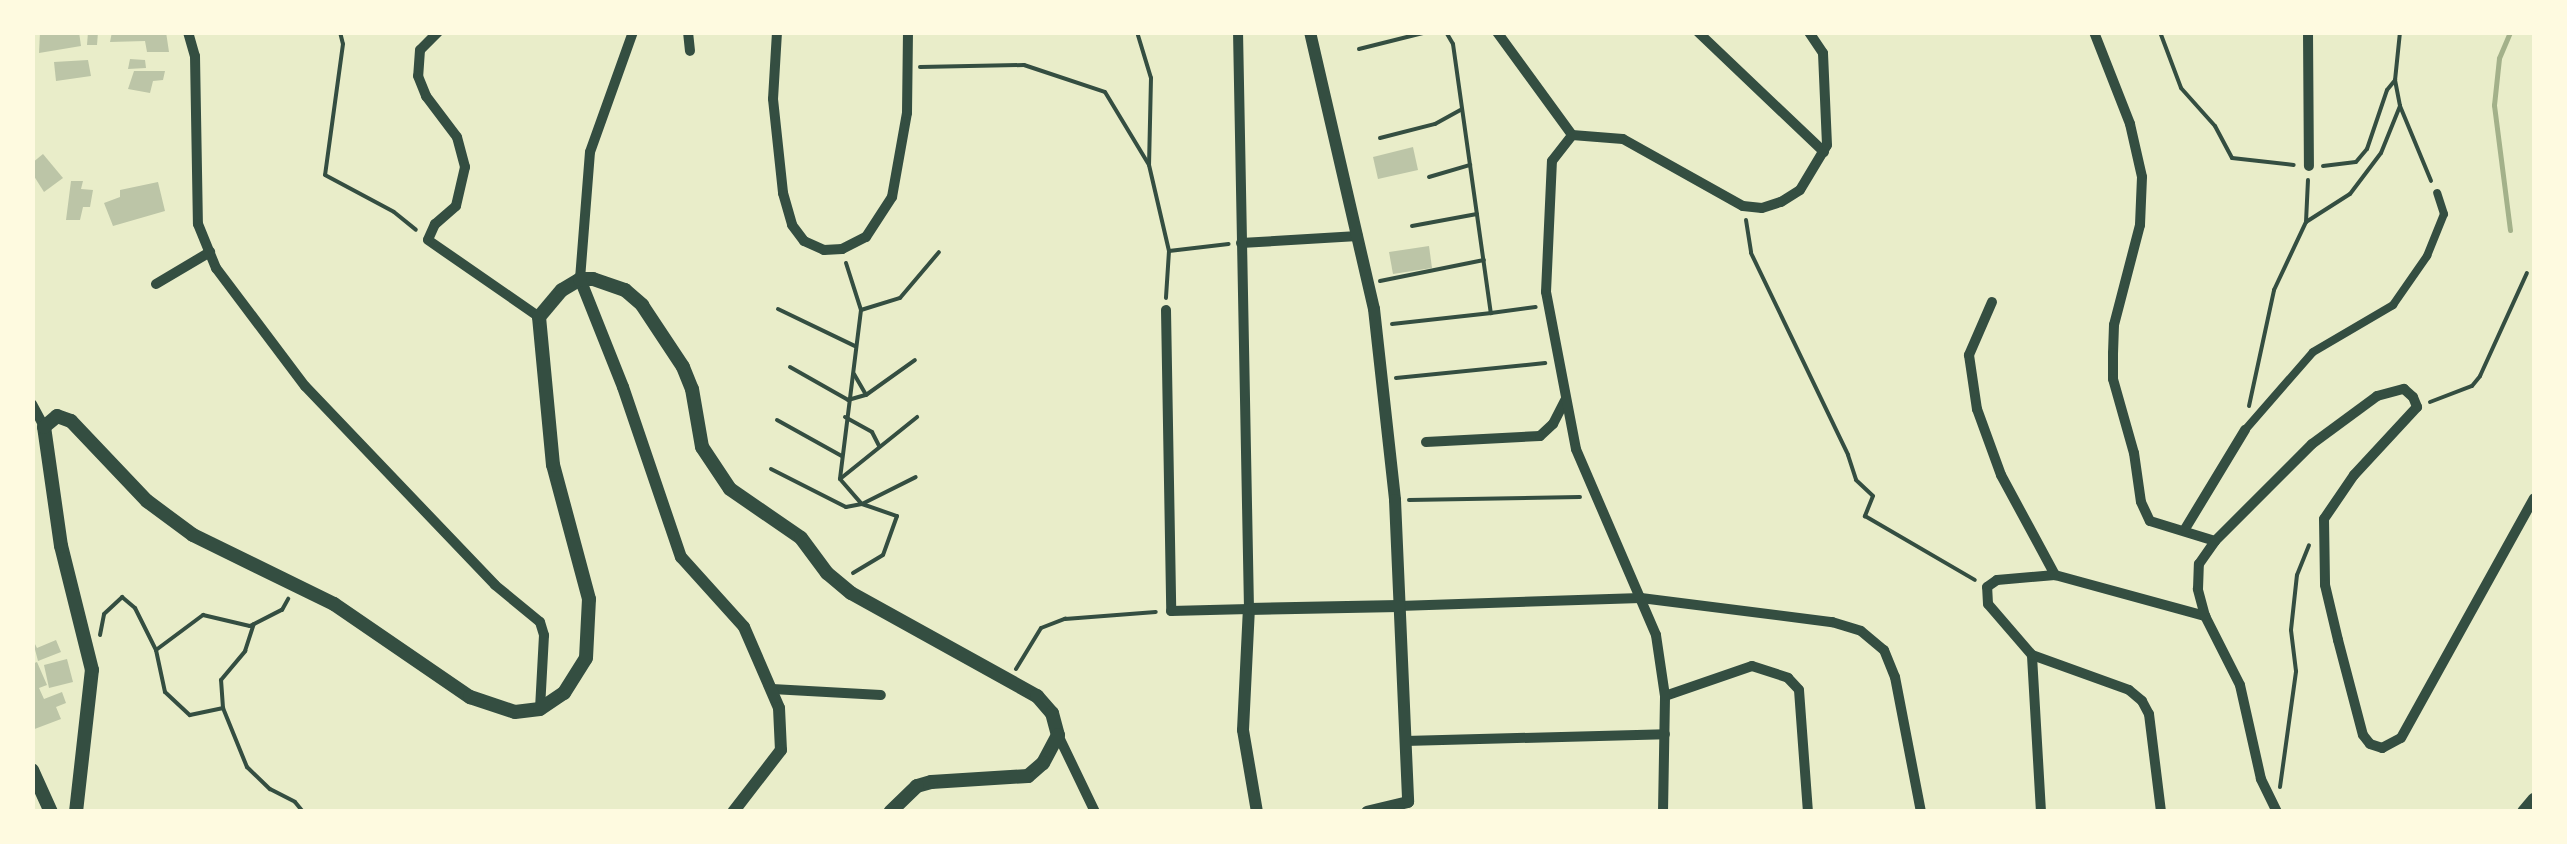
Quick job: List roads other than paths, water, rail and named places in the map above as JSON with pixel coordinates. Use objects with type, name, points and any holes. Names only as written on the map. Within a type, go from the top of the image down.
[{"type":"main road","points":[[76,812],[92,670],[60,546],[44,427],[58,416],[70,421],[147,502],[193,535],[334,604],[470,696],[515,712],[540,709],[564,693],[586,658],[589,599],[553,465],[538,317],[549,300],[580,279],[611,284],[642,305],[688,377],[696,429],[711,465],[730,489],[801,538],[838,582],[1046,703],[1058,735],[1043,763],[1028,776],[931,782],[917,786],[890,812]]},
{"type":"main road","points":[[32,770],[51,812]]},
{"type":"main road","points":[[2524,812],[2534,800]]},
{"type":"street","points":[[188,32],[194,56],[198,224],[216,268],[305,386],[495,585],[540,622],[540,709]]},
{"type":"street","points":[[438,32],[420,50],[418,76],[426,96],[457,137],[465,167],[456,206],[435,224],[428,240],[538,317]]},
{"type":"street","points":[[634,32],[590,152],[580,279],[623,387],[682,557],[744,627],[781,721],[781,750],[733,812]]},
{"type":"street","points":[[688,32],[690,51]]},
{"type":"street","points":[[777,32],[773,99],[783,193],[792,225],[804,242],[824,250],[842,249],[866,236],[892,197],[906,113],[908,32]]},
{"type":"street","points":[[1238,32],[1249,609],[1243,730],[1257,812]]},
{"type":"street","points":[[1310,32],[1375,326],[1394,500],[1408,807],[1366,812]]},
{"type":"street","points":[[1497,32],[1572,135]]},
{"type":"street","points":[[1698,32],[1824,152]]},
{"type":"street","points":[[1572,135],[1624,138],[1744,206],[1762,208],[1781,202],[1800,190],[1824,152],[1826,75],[1823,53],[1809,32]]},
{"type":"street","points":[[2094,32],[2130,124],[2142,177],[2140,225],[2114,324],[2112,353],[2113,378],[2140,480],[2144,512],[2150,521],[2215,540]]},
{"type":"street","points":[[2308,32],[2309,166]]},
{"type":"street","points":[[1572,135],[1552,161],[1546,292],[1576,450],[1656,635],[1666,696],[1663,812]]},
{"type":"street","points":[[2185,529],[2213,476],[2245,430],[2313,352],[2393,305],[2428,256],[2444,214],[2437,194]]},
{"type":"street","points":[[1242,243],[1358,236]]},
{"type":"street","points":[[156,284],[210,252]]},
{"type":"street","points":[[1992,302],[1968,355],[1976,409],[2001,476],[2055,575]]},
{"type":"street","points":[[1166,310],[1171,611],[1641,598],[1832,622],[1861,631],[1884,650],[1895,676],[1921,812]]},
{"type":"street","points":[[2277,812],[2261,779],[2240,685],[2204,616],[2199,564],[2215,540],[2312,444],[2377,396],[2404,389],[2416,407],[2354,475],[2324,519],[2323,532],[2325,585],[2358,716],[2370,744],[2382,748],[2401,738],[2534,498]]},
{"type":"street","points":[[1426,442],[1540,436],[1554,424],[1566,398]]},
{"type":"street","points":[[32,404],[44,427]]},
{"type":"street","points":[[2161,812],[2149,714],[2142,701],[2130,690],[2032,655],[1988,604],[1987,587],[1997,580],[2055,575],[2204,616]]},
{"type":"street","points":[[2032,655],[2041,812]]},
{"type":"street","points":[[1666,696],[1752,666],[1788,678],[1800,690],[1808,812]]},
{"type":"street","points":[[772,690],[880,696]]},
{"type":"street","points":[[1406,741],[1665,734]]},
{"type":"street","points":[[1058,735],[1095,812]]},
{"type":"waterway","points":[[2510,32],[2499,58],[2494,105],[2510,230]]}]
